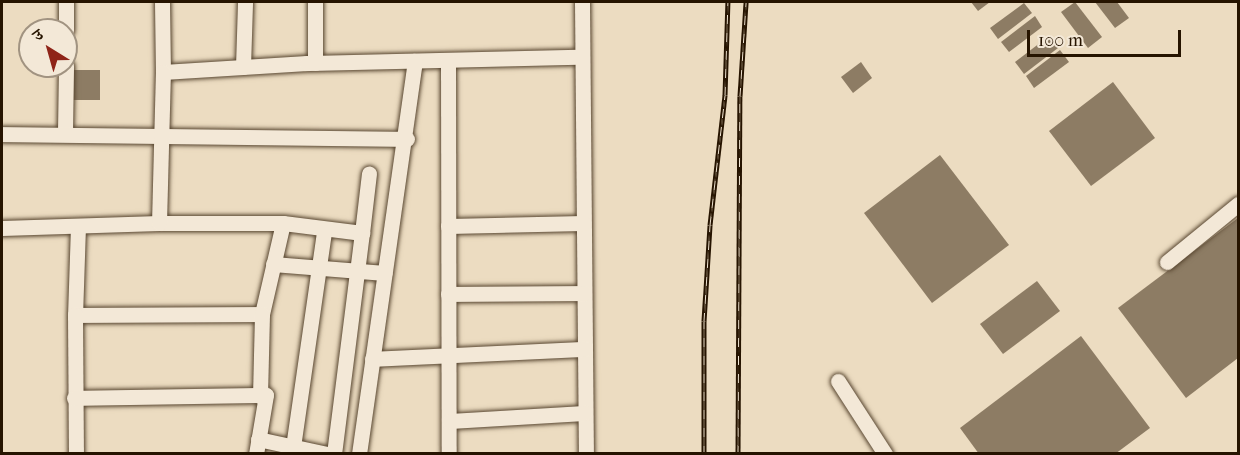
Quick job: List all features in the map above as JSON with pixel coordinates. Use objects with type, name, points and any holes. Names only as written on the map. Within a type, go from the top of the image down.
[{"type":"street","points":[[66,2],[66,18]]},
{"type":"street","points":[[159,223],[163,72],[162,2]]},
{"type":"street","points":[[243,67],[245,2]]},
{"type":"street","points":[[315,2],[315,63]]},
{"type":"street","points":[[582,2],[586,453]]},
{"type":"street","points":[[163,72],[315,63],[581,57]]},
{"type":"street","points":[[448,60],[449,453]]},
{"type":"street","points":[[359,453],[407,139],[415,61]]},
{"type":"street","points":[[65,132],[66,78]]},
{"type":"street","points":[[2,134],[65,132],[161,136],[407,139]]},
{"type":"street","points":[[334,453],[369,173]]},
{"type":"street","points":[[1167,261],[1239,204]]},
{"type":"street","points":[[2,228],[159,223],[283,223],[324,231],[362,233]]},
{"type":"street","points":[[260,396],[262,314],[283,223]]},
{"type":"street","points":[[448,226],[583,223]]},
{"type":"street","points":[[76,453],[75,315],[78,226]]},
{"type":"street","points":[[293,450],[324,231]]},
{"type":"street","points":[[273,264],[385,273]]},
{"type":"street","points":[[448,294],[584,293]]},
{"type":"street","points":[[75,315],[262,314]]},
{"type":"street","points":[[372,359],[585,349]]},
{"type":"street","points":[[838,381],[885,453]]},
{"type":"street","points":[[75,398],[266,395],[257,446],[327,453]]},
{"type":"street","points":[[449,421],[585,413]]},
{"type":"building","points":[[971,2],[990,2],[978,11]]},
{"type":"building","points":[[1075,2],[1102,37],[1088,48],[1061,12]]},
{"type":"building","points":[[1095,2],[1117,2],[1129,18],[1115,28]]},
{"type":"building","points":[[1024,3],[1032,13],[998,39],[990,28]]},
{"type":"building","points":[[1035,16],[1042,27],[1009,52],[1001,42]]},
{"type":"building","points":[[1049,36],[1058,48],[1024,74],[1015,62]]},
{"type":"building","points":[[1060,50],[1069,62],[1034,88],[1026,76]]},
{"type":"building","points":[[861,62],[872,78],[853,93],[841,77]]},
{"type":"building","points":[[78,70],[100,70],[100,100],[70,100],[69,78],[78,78]]},
{"type":"building","points":[[1113,82],[1155,138],[1091,186],[1049,131]]},
{"type":"building","points":[[940,155],[1009,245],[932,303],[864,213]]},
{"type":"building","points":[[1238,218],[1238,358],[1186,398],[1118,308]]},
{"type":"building","points":[[1037,281],[1060,311],[1003,354],[980,324]]},
{"type":"building","points":[[1081,336],[1150,428],[1115,454],[979,454],[960,428]]},
{"type":"railway","points":[[704,454],[704,321],[710,225],[725,95],[728,2]]},
{"type":"railway","points":[[738,454],[740,96],[746,2]]}]
